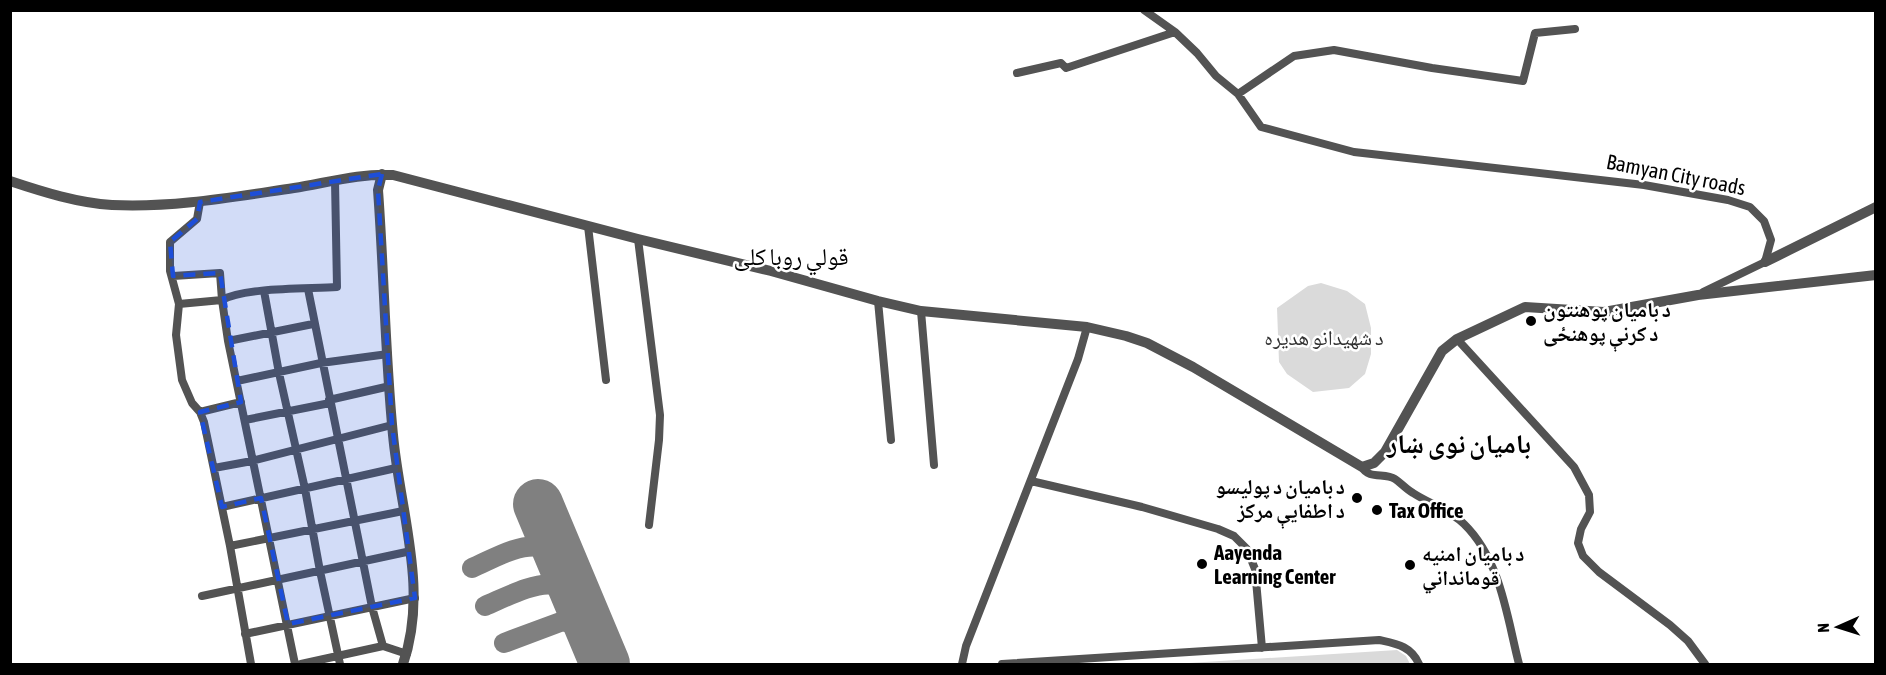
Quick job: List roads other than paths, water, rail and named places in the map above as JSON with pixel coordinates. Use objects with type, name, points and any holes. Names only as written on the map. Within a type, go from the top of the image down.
[{"type":"street","name":"Bamyan City roads","points":[[1144,10],[1175,32],[1197,53],[1216,76],[1238,94],[1261,127],[1354,152],[1644,184],[1728,200],[1750,207],[1764,221],[1771,240],[1765,262]]},
{"type":"street","points":[[1238,94],[1294,56],[1334,50],[1432,68],[1523,81],[1535,33],[1575,29]]},
{"type":"street","points":[[1017,73],[1062,63],[1066,68],[1175,32]]},
{"type":"street","points":[[308,289],[321,363],[356,521],[372,607],[383,646],[405,659],[415,598],[411,551],[396,468],[392,425],[378,190],[382,174]]},
{"type":"street","points":[[10,182],[64,198],[110,205],[152,206],[200,202],[382,174],[771,271],[921,311],[1087,327],[1147,343],[1193,367],[1372,475],[1392,477],[1412,493],[1447,511],[1464,524],[1478,540],[1498,579],[1519,664]]},
{"type":"street","points":[[179,304],[222,300],[264,291],[337,287],[335,181]]},
{"type":"street","points":[[200,202],[197,219],[170,242],[170,271],[179,304],[176,335],[182,380],[192,403],[200,412],[204,422],[230,546],[251,664]]},
{"type":"street","points":[[1698,295],[1875,207]]},
{"type":"street","points":[[588,226],[606,380]]},
{"type":"street","points":[[638,239],[660,415],[649,525]]},
{"type":"street","points":[[173,276],[220,273],[228,341],[295,664]]},
{"type":"street","points":[[1362,467],[1374,463],[1385,452],[1442,351],[1457,339],[1525,307],[1604,312],[1698,295],[1875,275]]},
{"type":"street","points":[[264,291],[279,373],[340,661]]},
{"type":"street","points":[[878,301],[891,440]]},
{"type":"street","points":[[921,311],[934,465]]},
{"type":"street","points":[[228,341],[314,324]]},
{"type":"street","points":[[962,664],[966,646],[1078,359],[1087,327]]},
{"type":"street","points":[[1457,339],[1574,467],[1589,495],[1590,513],[1581,529],[1578,543],[1583,556],[1599,572],[1670,625],[1688,641],[1705,664]]},
{"type":"street","points":[[237,381],[321,363],[388,354]]},
{"type":"street","points":[[244,420],[289,412],[390,386]]},
{"type":"street","points":[[200,412],[241,402]]},
{"type":"street","points":[[214,468],[252,461],[392,425]]},
{"type":"street","points":[[222,507],[347,481],[396,468]]},
{"type":"street","points":[[1031,481],[1142,507],[1218,529],[1234,536],[1247,549],[1255,569],[1262,648]]},
{"type":"street","points":[[230,546],[403,512]]},
{"type":"street","points":[[202,596],[411,551]]},
{"type":"street","points":[[245,634],[415,598]]},
{"type":"street","points":[[1002,664],[1379,640],[1402,645],[1413,653],[1419,664]]},
{"type":"street","points":[[301,664],[340,661],[383,646]]},
{"type":"place","name":"د بامیان پوهنتون د کرنې پوهنځی","points":[[1531,321]]},
{"type":"place","name":"د بامیان د پولیسو د اطفايې مرکز","points":[[1357,498]]},
{"type":"place","name":"Tax Office","points":[[1377,510]]},
{"type":"place","name":"Aayenda Learning Center","points":[[1202,564]]},
{"type":"place","name":"د بامیان امنیه قومانداني","points":[[1410,565]]},
{"type":"district","name":"قولي روبا کلی","points":[[791,256]]},
{"type":"district","name":"باميان نوی ښار","points":[[1459,443]]},
{"type":"park label","name":"د شهیدانو هدیره","points":[[1324,337]]}]
